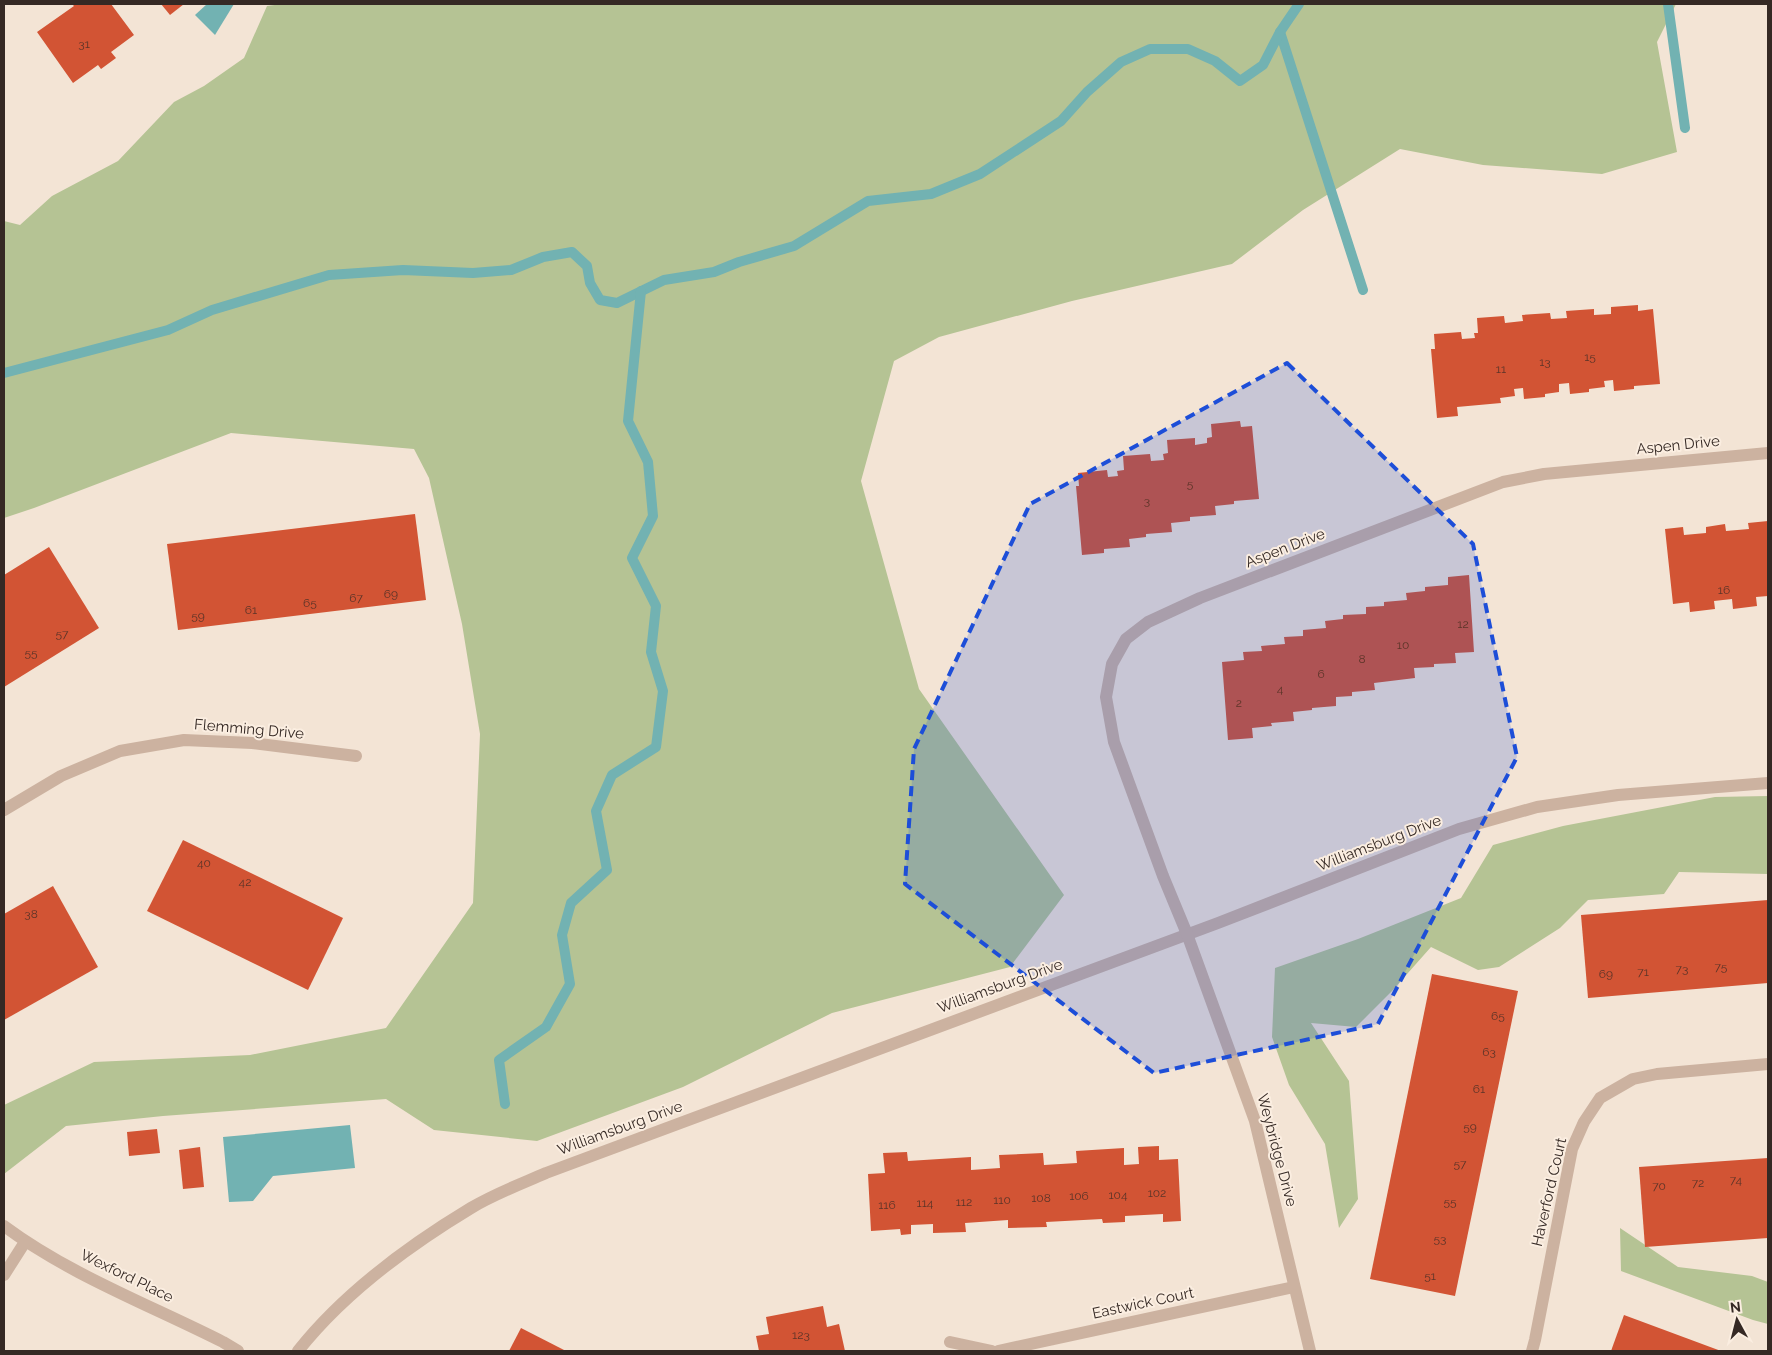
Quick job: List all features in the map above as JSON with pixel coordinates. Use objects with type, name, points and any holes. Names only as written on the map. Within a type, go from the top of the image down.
[{"type":"street","name":"Aspen Drive","points":[[1187,934],[1163,876],[1114,742],[1106,698],[1112,664],[1126,639],[1148,622],[1200,598],[1503,482],[1544,474],[1768,453]]},
{"type":"street","name":"Flemming Drive","points":[[4,810],[61,776],[120,751],[184,740],[252,743],[356,756]]},
{"type":"street","name":"Williamsburg Drive","points":[[298,1351],[346,1301],[399,1256],[472,1208],[546,1173],[1187,934],[1459,829],[1537,807],[1618,795],[1768,783]]},
{"type":"street","name":"Weybridge Drive","points":[[1187,934],[1255,1121],[1310,1351]]},
{"type":"street","name":"Haverford Court","points":[[1532,1351],[1572,1149],[1584,1122],[1600,1098],[1633,1079],[1657,1074],[1768,1064]]},
{"type":"street","name":"Wexford Place","points":[[4,1226],[25,1242],[75,1270],[224,1342],[238,1351]]},
{"type":"street","points":[[4,1275],[25,1242]]},
{"type":"street","name":"Eastwick Court","points":[[998,1351],[1294,1287]]},
{"type":"street","points":[[950,1342],[992,1351]]},
{"type":"highlighted area","points":[[1287,363],[1473,544],[1517,757],[1378,1024],[1154,1073],[905,884],[914,749],[1030,504]]},
{"type":"green space","points":[[282,4],[1676,4],[1657,42],[1677,152],[1602,174],[1483,165],[1400,149],[1303,210],[1232,264],[1072,301],[939,337],[894,361],[861,481],[919,689],[1064,895],[1010,967],[832,1013],[683,1087],[537,1141],[434,1130],[386,1099],[163,1116],[66,1126],[4,1174],[4,1105],[94,1062],[250,1055],[386,1028],[473,903],[480,734],[462,624],[429,478],[414,449],[231,433],[4,518],[4,221],[20,225],[52,196],[118,161],[174,102],[204,86],[244,58],[267,6]]},
{"type":"green space","points":[[1768,796],[1768,874],[1679,872],[1664,894],[1588,900],[1560,928],[1499,967],[1478,970],[1431,947],[1392,991],[1356,1027],[1311,1023],[1349,1081],[1358,1199],[1339,1228],[1325,1144],[1289,1085],[1272,1037],[1275,968],[1358,939],[1461,898],[1493,845],[1563,826],[1715,797]]},
{"type":"green space","points":[[1620,1228],[1678,1267],[1752,1276],[1768,1282],[1768,1324],[1621,1271]]},
{"type":"water","points":[[207,4],[234,4],[215,35],[195,15]]},
{"type":"water","points":[[350,1125],[355,1168],[273,1176],[253,1201],[229,1202],[223,1137]]},
{"type":"building","points":[[72,4],[111,4],[134,35],[111,52],[116,58],[101,69],[98,65],[73,83],[37,32],[74,6]]},
{"type":"building","points":[[161,4],[184,4],[170,15]]},
{"type":"building","points":[[1638,305],[1638,311],[1653,309],[1660,384],[1634,386],[1634,389],[1614,391],[1613,380],[1604,381],[1605,387],[1589,389],[1589,392],[1570,394],[1569,383],[1559,384],[1559,392],[1545,394],[1545,397],[1524,399],[1523,388],[1514,389],[1515,396],[1500,398],[1501,403],[1457,407],[1458,416],[1437,418],[1431,349],[1435,349],[1434,334],[1461,332],[1462,339],[1475,338],[1474,333],[1478,333],[1477,318],[1504,316],[1505,323],[1523,321],[1522,315],[1550,313],[1551,319],[1567,318],[1566,311],[1594,309],[1594,315],[1611,314],[1611,307]]},
{"type":"building","points":[[1240,421],[1241,427],[1252,426],[1259,499],[1234,501],[1234,504],[1215,506],[1216,515],[1190,517],[1190,521],[1171,523],[1172,532],[1146,534],[1146,537],[1129,539],[1130,547],[1104,549],[1104,553],[1082,555],[1076,486],[1079,486],[1078,473],[1107,470],[1108,477],[1118,476],[1117,471],[1124,470],[1123,456],[1150,454],[1151,461],[1164,460],[1163,454],[1168,453],[1167,440],[1195,438],[1195,445],[1207,443],[1207,438],[1212,437],[1211,424]]},
{"type":"building","points":[[415,514],[426,600],[178,630],[167,544]]},
{"type":"building","points":[[1768,521],[1768,596],[1756,597],[1757,606],[1733,609],[1732,599],[1714,601],[1715,609],[1690,612],[1689,602],[1673,604],[1665,529],[1683,527],[1684,535],[1706,533],[1706,527],[1725,524],[1726,531],[1749,529],[1748,523]]},
{"type":"building","points":[[49,547],[99,628],[4,687],[4,575]]},
{"type":"building","points":[[1469,575],[1474,652],[1455,653],[1456,663],[1434,664],[1434,667],[1414,668],[1415,678],[1374,683],[1375,690],[1352,692],[1352,696],[1336,697],[1336,706],[1293,712],[1294,721],[1271,723],[1272,726],[1252,728],[1253,738],[1228,740],[1222,662],[1244,660],[1243,652],[1262,651],[1261,646],[1285,644],[1284,637],[1303,636],[1303,630],[1326,628],[1325,621],[1343,619],[1343,615],[1366,614],[1366,607],[1384,606],[1384,602],[1407,600],[1406,593],[1425,591],[1425,587],[1448,585],[1448,577]]},
{"type":"building","points":[[183,840],[343,918],[308,990],[147,911]]},
{"type":"building","points":[[53,886],[98,967],[4,1020],[4,914]]},
{"type":"building","points":[[1768,900],[1768,983],[1588,998],[1581,915]]},
{"type":"building","points":[[1432,974],[1518,991],[1455,1296],[1370,1279]]},
{"type":"building","points":[[157,1129],[160,1153],[129,1156],[127,1132]]},
{"type":"building","points":[[1159,1146],[1159,1160],[1178,1159],[1181,1221],[1163,1222],[1163,1214],[1125,1216],[1125,1222],[1103,1223],[1102,1219],[1046,1222],[1047,1227],[1008,1228],[1008,1220],[965,1223],[966,1232],[933,1233],[933,1224],[911,1225],[911,1234],[901,1235],[900,1229],[871,1231],[868,1174],[885,1173],[883,1153],[907,1152],[908,1161],[971,1157],[971,1170],[1000,1168],[999,1155],[1043,1153],[1044,1165],[1077,1163],[1076,1151],[1124,1148],[1124,1165],[1139,1164],[1138,1147]]},
{"type":"building","points":[[200,1147],[204,1187],[183,1189],[179,1150]]},
{"type":"building","points":[[1768,1158],[1768,1238],[1645,1247],[1639,1167]]},
{"type":"building","points":[[823,1306],[827,1327],[839,1324],[845,1351],[759,1351],[756,1336],[769,1334],[766,1317]]},
{"type":"building","points":[[1624,1315],[1721,1351],[1611,1351]]},
{"type":"building","points":[[521,1328],[566,1351],[509,1351]]},
{"type":"waterway","points":[[4,373],[168,330],[212,310],[329,275],[403,270],[473,273],[511,270],[543,257],[572,252],[587,266],[590,283],[600,300],[617,303],[664,280],[714,272],[739,262],[794,246],[868,201],[931,194],[980,174],[1061,121],[1087,92],[1121,62],[1150,49],[1188,49],[1215,61],[1240,81],[1263,65],[1280,32],[1299,4]]},
{"type":"waterway","points":[[1668,4],[1685,128]]},
{"type":"waterway","points":[[1280,32],[1363,290]]},
{"type":"waterway","points":[[505,1104],[499,1060],[546,1027],[570,984],[562,935],[571,903],[607,870],[596,811],[612,775],[656,747],[663,691],[651,652],[656,606],[632,558],[653,516],[648,462],[628,421],[641,291]]}]
